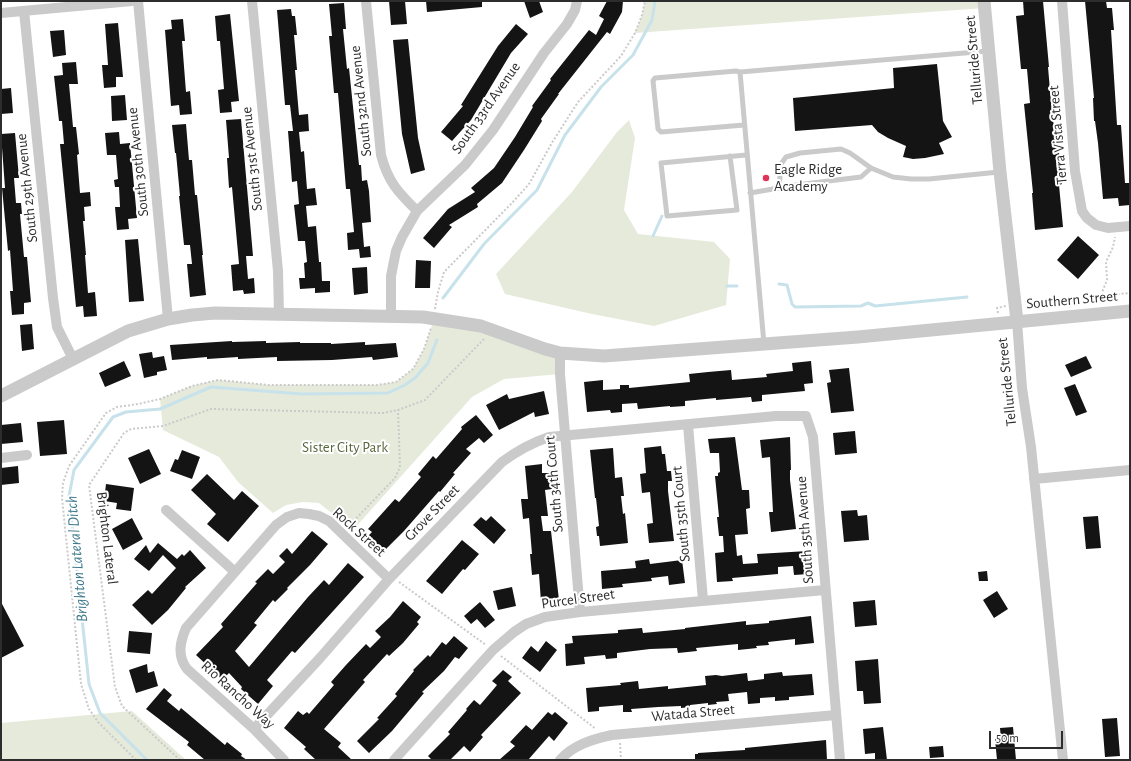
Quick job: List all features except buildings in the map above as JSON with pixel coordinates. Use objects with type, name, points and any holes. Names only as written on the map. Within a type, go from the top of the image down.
[{"type":"street","points":[[1,13],[132,1]]},
{"type":"street","name":"South 30th Avenue","points":[[138,1],[168,319]]},
{"type":"street","name":"South 31st Avenue","points":[[252,1],[278,271],[279,315]]},
{"type":"street","name":"South 32nd Avenue","points":[[366,1],[381,155],[385,170],[391,183],[417,211]]},
{"type":"street","name":"South 33rd Avenue","points":[[391,317],[393,265],[402,237],[417,211],[474,156],[493,130],[544,52],[567,24],[575,10],[577,1]]},
{"type":"street","name":"Telluride Street","points":[[984,1],[1000,172],[1017,321],[1022,388],[1031,447],[1063,760]]},
{"type":"street","name":"Terra Vista Street","points":[[1062,1],[1076,171],[1082,211],[1087,218],[1096,225],[1108,228],[1130,226]]},
{"type":"street","name":"South 29th Avenue","points":[[24,11],[57,327],[73,359]]},
{"type":"street","name":"Southern Street","points":[[1,396],[128,330],[168,319],[215,313],[423,317],[481,326],[560,353],[604,356],[858,337],[1130,311]]},
{"type":"street","name":"South 34th Court","points":[[560,353],[565,435],[580,612]]},
{"type":"street","name":"South 35th Avenue","points":[[688,425],[776,416],[806,416],[813,437],[840,760]]},
{"type":"street","name":"Grove Street","points":[[254,729],[320,658],[389,580],[502,462],[532,443],[549,437],[688,425]]},
{"type":"street","name":"South 35th Court","points":[[688,425],[703,600]]},
{"type":"street","points":[[1,458],[27,455]]},
{"type":"street","points":[[1034,479],[1130,470]]},
{"type":"street","points":[[166,510],[235,572]]},
{"type":"street","name":"Rock Street","points":[[235,572],[276,525],[287,517],[300,513],[319,516],[329,521],[389,580]]},
{"type":"street","name":"Rio Rancho Way","points":[[235,572],[186,628],[181,642],[180,656],[187,670],[254,729],[284,760]]},
{"type":"street","name":"Purcel Street","points":[[394,760],[493,650],[526,624],[545,617],[580,612],[825,590]]},
{"type":"street","name":"Watada Street","points":[[560,760],[588,741],[612,735],[836,715]]},
{"type":"lane","points":[[744,125],[661,132],[658,129],[653,81],[655,78],[989,51]]},
{"type":"lane","points":[[740,72],[746,154],[764,345]]},
{"type":"lane","points":[[779,188],[781,164],[786,157],[800,153],[841,149],[850,153],[871,168],[893,177],[928,179],[1000,172]]},
{"type":"lane","points":[[730,156],[737,210],[667,216],[661,163],[746,154]]},
{"type":"lane","points":[[750,194],[779,188],[860,176],[871,168]]},
{"type":"path","points":[[136,760],[98,722],[89,709],[81,684],[62,498],[68,466],[106,413],[116,406],[138,404],[160,399],[192,386],[218,380],[269,385],[378,385],[396,382],[413,369],[424,349],[434,319],[438,292],[444,272],[529,184],[553,141],[578,102],[621,56],[635,32],[642,15],[645,1]]},
{"type":"path","points":[[1101,295],[1107,280],[1106,262],[1113,246],[1117,227]]},
{"type":"path","points":[[1014,304],[1130,293]]},
{"type":"path","name":"Brighton Lateral","points":[[180,760],[122,706],[115,687],[89,485],[124,433],[131,429],[163,426],[211,409],[383,414],[425,400],[485,337]]},
{"type":"path","points":[[342,534],[395,478],[400,467],[398,410]]},
{"type":"path","points":[[389,580],[401,583],[493,650],[594,728],[612,735],[620,743],[621,760]]},
{"type":"green space","points":[[645,1],[984,1],[985,8],[635,33],[642,15]]},
{"type":"green space","points":[[629,120],[635,138],[624,210],[638,234],[714,242],[730,259],[726,305],[654,326],[592,314],[505,294],[496,274],[572,192],[617,132]]},
{"type":"green space","name":"Sister City Park","points":[[434,319],[560,353],[560,374],[504,379],[472,397],[353,530],[319,503],[303,502],[286,505],[273,513],[238,482],[219,457],[163,430],[160,399],[192,386],[218,380],[269,385],[377,385],[396,382],[413,369],[424,349]]},
{"type":"green space","points":[[132,711],[186,760],[1,760],[1,723]]},
{"type":"waterway","name":"Brighton Lateral Ditch","points":[[443,298],[484,244],[537,190],[565,135],[601,87],[633,55],[652,20],[655,1]]},
{"type":"waterway","points":[[653,236],[662,216]]},
{"type":"waterway","points":[[779,284],[787,285],[792,304],[795,307],[861,306],[868,303],[875,306],[967,297]]},
{"type":"waterway","points":[[727,286],[737,286]]},
{"type":"waterway","name":"Brighton Lateral Ditch","points":[[147,760],[100,713],[89,684],[69,496],[74,470],[113,417],[126,412],[160,409],[211,387],[302,394],[388,393],[405,385],[415,378],[428,363],[437,340]]},
{"type":"place","name":"Eagle Ridge Academy","points":[[766,178]]}]
